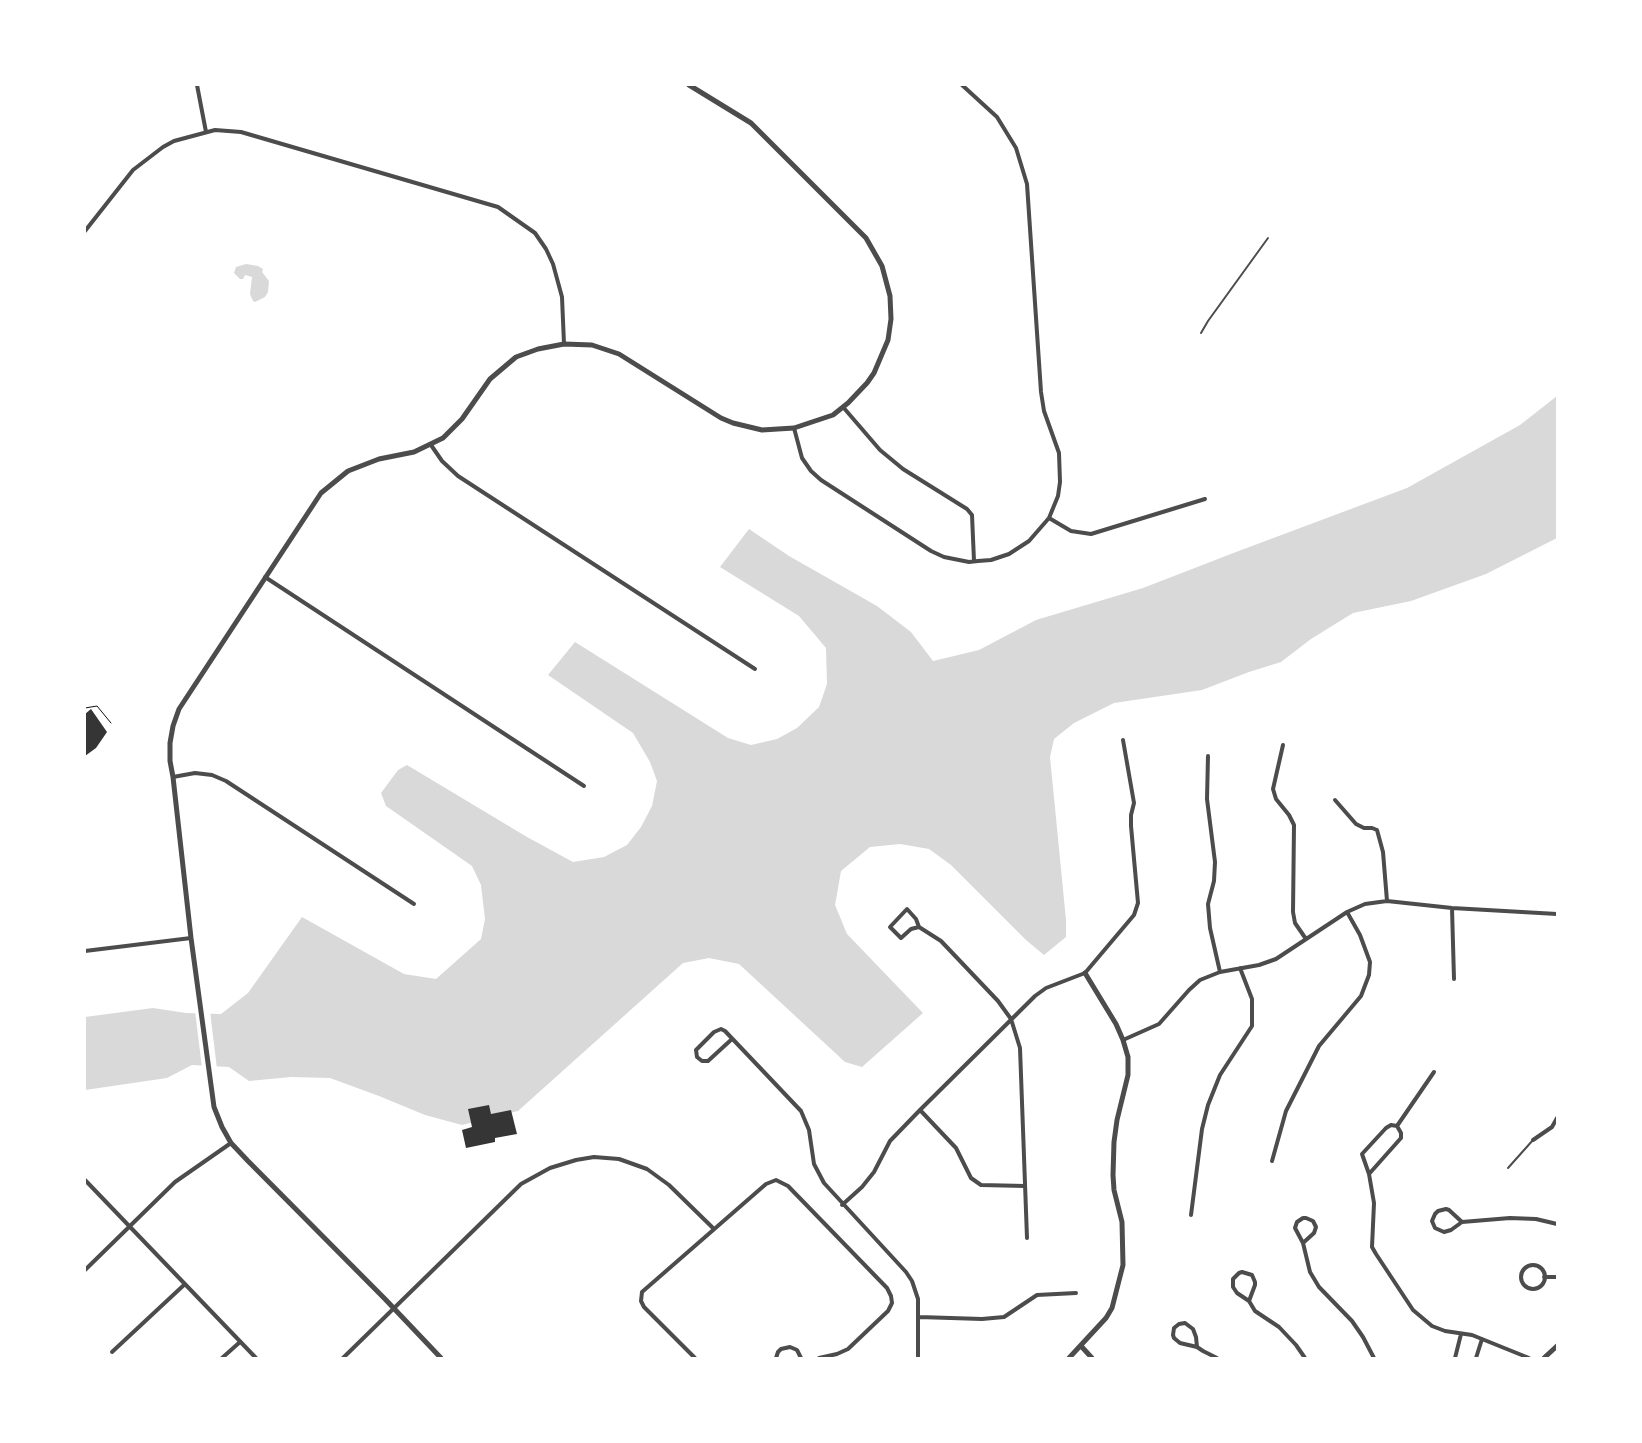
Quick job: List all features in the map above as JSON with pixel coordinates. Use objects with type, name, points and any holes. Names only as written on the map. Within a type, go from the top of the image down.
[{"type":"street","points":[[197,85],[206,132]]},
{"type":"street","points":[[441,1358],[231,1143],[222,1127],[214,1107],[191,938],[170,761],[170,743],[173,726],[179,709],[321,493],[348,471],[378,459],[414,452],[443,438],[462,419],[490,379],[516,357],[538,349],[564,344],[592,345],[619,354],[721,418],[762,430],[794,428],[833,415],[844,407],[867,383],[874,373],[888,340],[891,319],[890,296],[882,266],[866,238],[751,123],[689,85]]},
{"type":"street","points":[[794,428],[802,458],[811,471],[821,480],[931,551],[944,557],[974,562],[991,560],[1009,554],[1029,541],[1049,518],[1058,496],[1060,482],[1059,453],[1044,411],[1041,392],[1027,184],[1016,148],[997,117],[962,85]]},
{"type":"street","points":[[85,231],[133,170],[163,147],[174,141],[215,130],[241,132],[498,207],[535,232],[546,249],[553,264],[562,297],[564,344]]},
{"type":"street","points":[[844,407],[880,450],[903,469],[967,509],[972,515],[974,562]]},
{"type":"street","points":[[431,444],[442,461],[458,476],[756,669]]},
{"type":"street","points":[[1049,518],[1071,531],[1091,534],[1205,499]]},
{"type":"street","points":[[265,577],[584,786]]},
{"type":"street","points":[[842,1205],[862,1188],[874,1172],[890,1141],[1011,1019],[1046,988],[1085,973],[1134,915],[1138,903],[1131,826],[1134,803],[1123,740]]},
{"type":"street","points":[[1283,745],[1273,789],[1276,799],[1289,815],[1294,826],[1293,912],[1295,923],[1306,940]]},
{"type":"street","points":[[1208,756],[1207,799],[1215,862],[1214,881],[1208,904],[1210,928],[1220,972]]},
{"type":"street","points":[[173,777],[196,773],[212,775],[226,781],[414,904]]},
{"type":"street","points":[[1335,800],[1356,824],[1364,828],[1377,830],[1383,852],[1387,901]]},
{"type":"street","points":[[1124,1040],[1159,1024],[1200,980],[1220,972],[1260,965],[1276,959],[1348,912],[1365,904],[1387,901],[1452,908],[1557,914]]},
{"type":"street","points":[[1452,908],[1454,980]]},
{"type":"street","points":[[920,927],[911,929],[900,938],[890,927],[907,910],[916,919],[920,927],[941,941],[998,1001],[1011,1019],[1020,1048],[1027,1238]]},
{"type":"street","points":[[1272,1161],[1286,1111],[1319,1046],[1361,996],[1369,975],[1370,962],[1348,912]]},
{"type":"street","points":[[85,951],[191,938]]},
{"type":"street","points":[[1191,1216],[1202,1129],[1208,1104],[1220,1075],[1252,1026],[1252,999],[1240,968]]},
{"type":"street","points":[[1068,1358],[1082,1346],[1106,1318],[1112,1308],[1124,1265],[1122,1222],[1114,1190],[1113,1174],[1114,1142],[1117,1120],[1128,1075],[1128,1057],[1124,1040],[1116,1024],[1085,973]]},
{"type":"street","points":[[732,1039],[708,1061],[702,1062],[697,1058],[696,1050],[714,1032],[721,1029],[725,1031],[801,1111],[809,1130],[814,1164],[824,1183],[842,1205],[906,1272],[912,1281],[918,1300],[918,1358]]},
{"type":"street","points":[[1397,1126],[1434,1072]]},
{"type":"street","points":[[920,1110],[956,1148],[971,1178],[981,1185],[1025,1186]]},
{"type":"street","points":[[1533,1140],[1552,1127],[1557,1118]]},
{"type":"street","points":[[1397,1126],[1386,1128],[1364,1151],[1362,1158],[1369,1174],[1374,1203],[1372,1247],[1376,1254],[1420,1318],[1432,1326],[1445,1331],[1482,1339],[1530,1358]]},
{"type":"street","points":[[1369,1174],[1401,1138],[1401,1133],[1397,1126]]},
{"type":"street","points":[[85,1270],[176,1182],[231,1143]]},
{"type":"street","points":[[342,1358],[521,1184],[550,1168],[594,1157],[619,1159],[647,1169],[669,1184],[714,1230]]},
{"type":"street","points":[[85,1180],[256,1358]]},
{"type":"street","points":[[695,1358],[644,1307],[641,1301],[642,1292],[766,1184],[776,1180],[788,1186],[886,1288],[891,1296],[892,1303],[888,1311],[848,1349],[837,1354],[819,1358]]},
{"type":"street","points":[[1462,1222],[1446,1209],[1438,1211],[1432,1221],[1435,1228],[1444,1232],[1451,1230],[1462,1222],[1510,1218],[1557,1224]]},
{"type":"street","points":[[1303,1243],[1316,1230],[1315,1223],[1306,1218],[1300,1219],[1295,1228],[1303,1243],[1310,1272],[1319,1286],[1352,1321],[1374,1358]]},
{"type":"street","points":[[1534,1265],[1542,1271],[1544,1277],[1538,1287],[1530,1288],[1523,1284],[1521,1277],[1527,1266],[1534,1265]]},
{"type":"street","points":[[1249,1302],[1255,1286],[1254,1278],[1246,1272],[1239,1273],[1233,1279],[1232,1286],[1237,1293],[1249,1302],[1255,1310],[1279,1327],[1306,1358]]},
{"type":"street","points":[[1544,1277],[1557,1278]]},
{"type":"street","points":[[112,1352],[185,1284]]},
{"type":"street","points":[[919,1317],[982,1319],[1004,1317],[1037,1295],[1076,1293]]},
{"type":"street","points":[[1197,1347],[1196,1338],[1191,1326],[1185,1323],[1176,1326],[1173,1332],[1176,1341],[1197,1347],[1217,1358]]},
{"type":"street","points":[[1456,1358],[1461,1334]]},
{"type":"street","points":[[1476,1358],[1482,1339]]},
{"type":"street","points":[[222,1358],[240,1342]]},
{"type":"street","points":[[1082,1346],[1092,1358]]},
{"type":"street","points":[[1544,1358],[1557,1346]]},
{"type":"street","points":[[776,1358],[778,1352],[790,1347],[797,1350],[801,1358]]},
{"type":"lane","points":[[1201,333],[1268,238]]},
{"type":"lane","points":[[1508,1168],[1533,1140]]},
{"type":"path","points":[[85,708],[97,706],[111,723]]},
{"type":"shaded area","points":[[246,264],[263,269],[262,272],[269,281],[268,292],[265,297],[255,302],[250,294],[252,277],[245,275],[243,279],[240,279],[234,273],[236,267]]},
{"type":"shaded area","points":[[1557,396],[1557,538],[1486,574],[1411,601],[1353,613],[1311,639],[1281,662],[1202,690],[1114,703],[1074,723],[1054,739],[1050,757],[1066,920],[1066,937],[1044,955],[1026,940],[951,865],[929,849],[900,844],[870,847],[841,871],[835,905],[847,934],[923,1013],[862,1067],[845,1062],[739,964],[709,958],[683,963],[518,1111],[462,1125],[425,1115],[330,1078],[291,1077],[249,1081],[229,1067],[192,1065],[167,1078],[85,1090],[85,1017],[153,1008],[186,1013],[221,1014],[248,993],[302,917],[404,974],[436,979],[481,939],[485,919],[481,885],[472,866],[386,806],[381,793],[398,770],[407,765],[527,837],[573,862],[604,857],[627,845],[641,827],[652,806],[657,781],[650,762],[633,733],[548,675],[575,642],[728,738],[751,745],[777,739],[797,728],[819,707],[827,684],[826,648],[799,616],[720,567],[749,529],[789,556],[877,606],[911,632],[933,661],[979,650],[1036,620],[1143,588],[1407,488],[1520,425]]},
{"type":"pier","points":[[195,1011],[210,1011],[217,1069],[202,1068]]},
{"type":"building","points":[[91,709],[107,732],[96,748],[85,756],[85,714]]},
{"type":"building","points":[[489,1105],[491,1114],[511,1110],[517,1134],[495,1138],[495,1142],[466,1148],[462,1130],[472,1127],[468,1109]]}]
